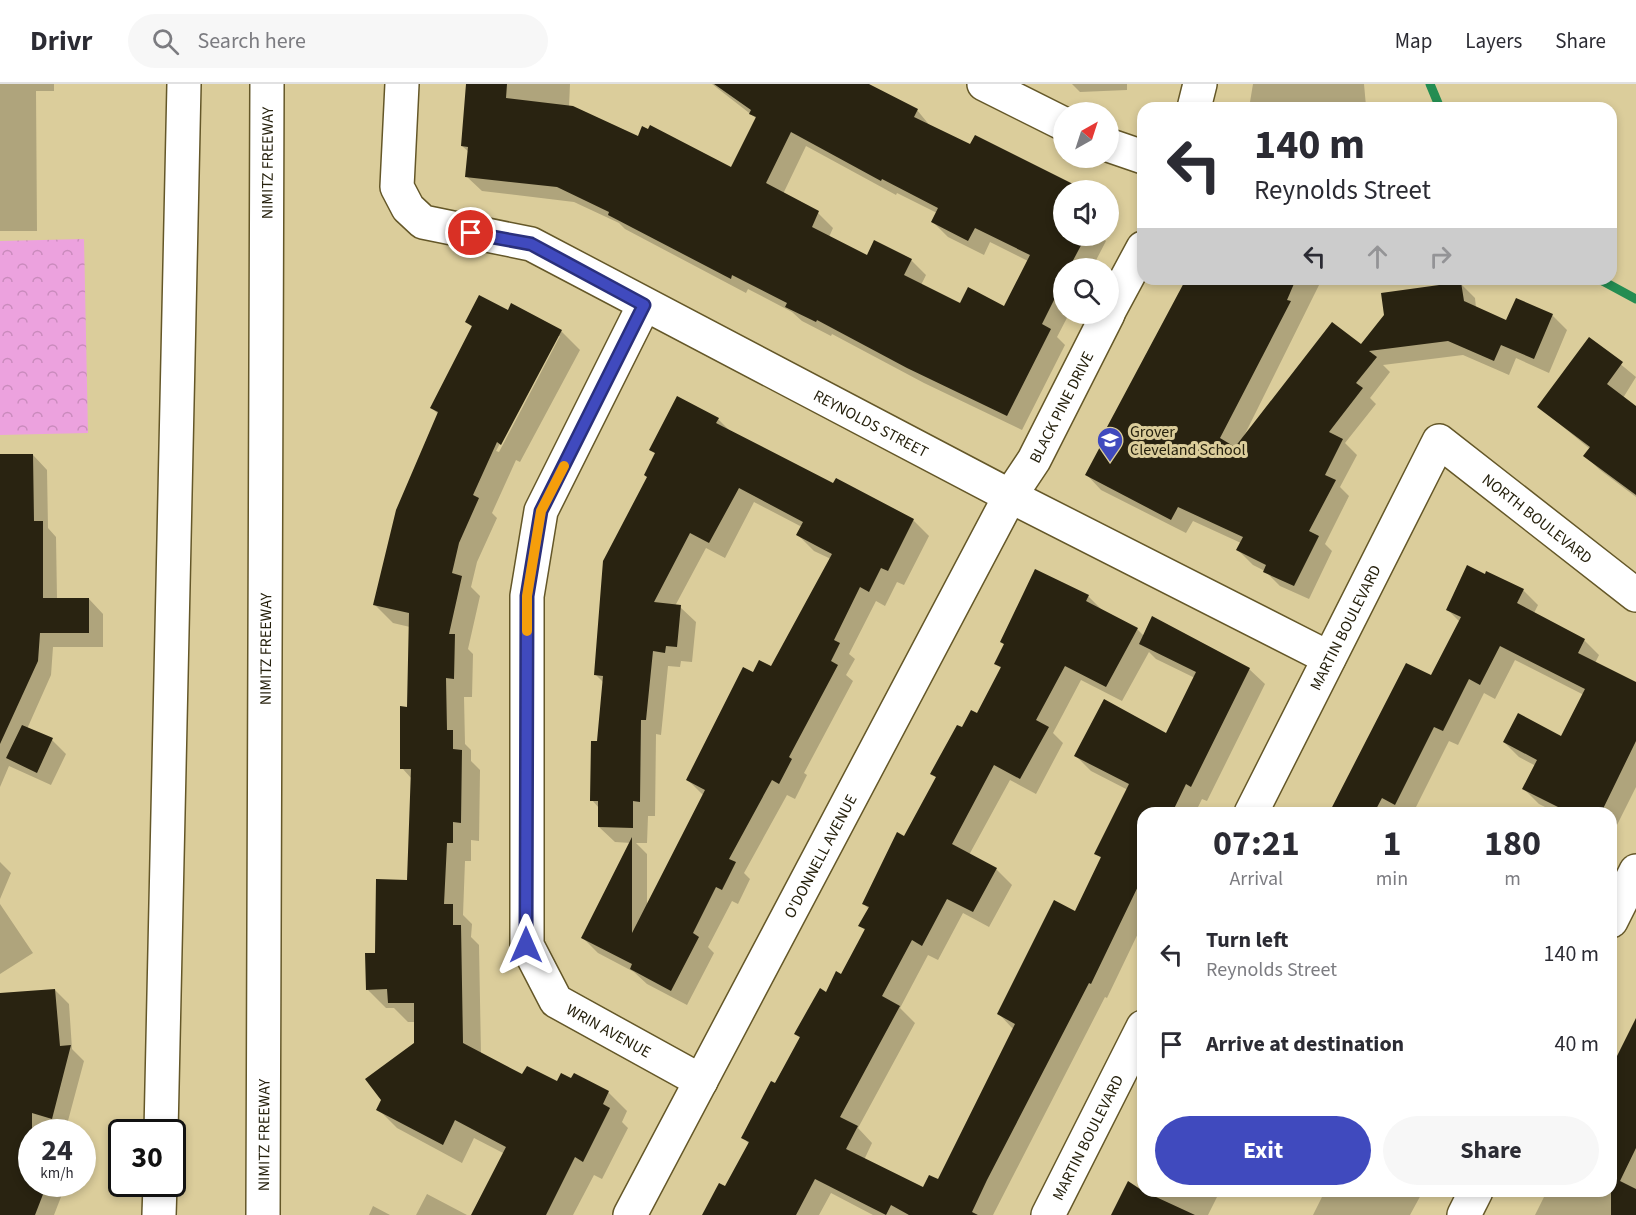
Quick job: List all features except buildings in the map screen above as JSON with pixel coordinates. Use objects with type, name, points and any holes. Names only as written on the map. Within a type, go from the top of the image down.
[{"type":"main road","points":[[161,1119],[184,84]]},
{"type":"main road","name":"NIMITZ FREEWAY","points":[[263,1215],[267,84]]},
{"type":"main road","name":"REYNOLDS STREET","points":[[402,84],[397,187],[408,208],[423,222],[531,244],[1010,495],[1329,658]]},
{"type":"main road","points":[[984,84],[1053,118]]},
{"type":"main road","points":[[1196,102],[1200,84]]},
{"type":"main road","points":[[1119,149],[1137,155]]},
{"type":"main road","name":"BLACK PINE DRIVE","points":[[1119,293],[1137,259]]},
{"type":"main road","name":"WRIN AVENUE","points":[[644,305],[541,511],[527,596],[526,945],[556,1001],[701,1080]]},
{"type":"main road","name":"BLACK PINE DRIVE","points":[[1010,495],[1034,460],[1102,324]]},
{"type":"main road","name":"NORTH BOULEVARD","points":[[1439,441],[1636,595]]},
{"type":"main road","name":"MARTIN BOULEVARD","points":[[1254,807],[1439,441]]},
{"type":"main road","name":"O'DONNELL AVENUE","points":[[630,1215],[1010,495]]},
{"type":"main road","points":[[1617,909],[1636,871]]},
{"type":"main road","name":"MARTIN BOULEVARD","points":[[1048,1215],[1137,1039]]},
{"type":"main road","points":[[159,1215],[160,1197]]},
{"type":"main road","points":[[1464,1215],[1473,1197]]},
{"type":"green space","points":[[84,239],[88,433],[0,435],[0,241]]},
{"type":"waterway","points":[[1430,84],[1438,102]]},
{"type":"waterway","points":[[1610,285],[1636,299]]},
{"type":"slow traffic","points":[[527,631],[527,596],[541,511],[564,466]]},
{"type":"place","name":"Grover Cleveland School","points":[[1110,463]]},
{"type":"route","points":[[471,233],[531,244],[644,305],[541,511],[527,596],[526,945]]}]
